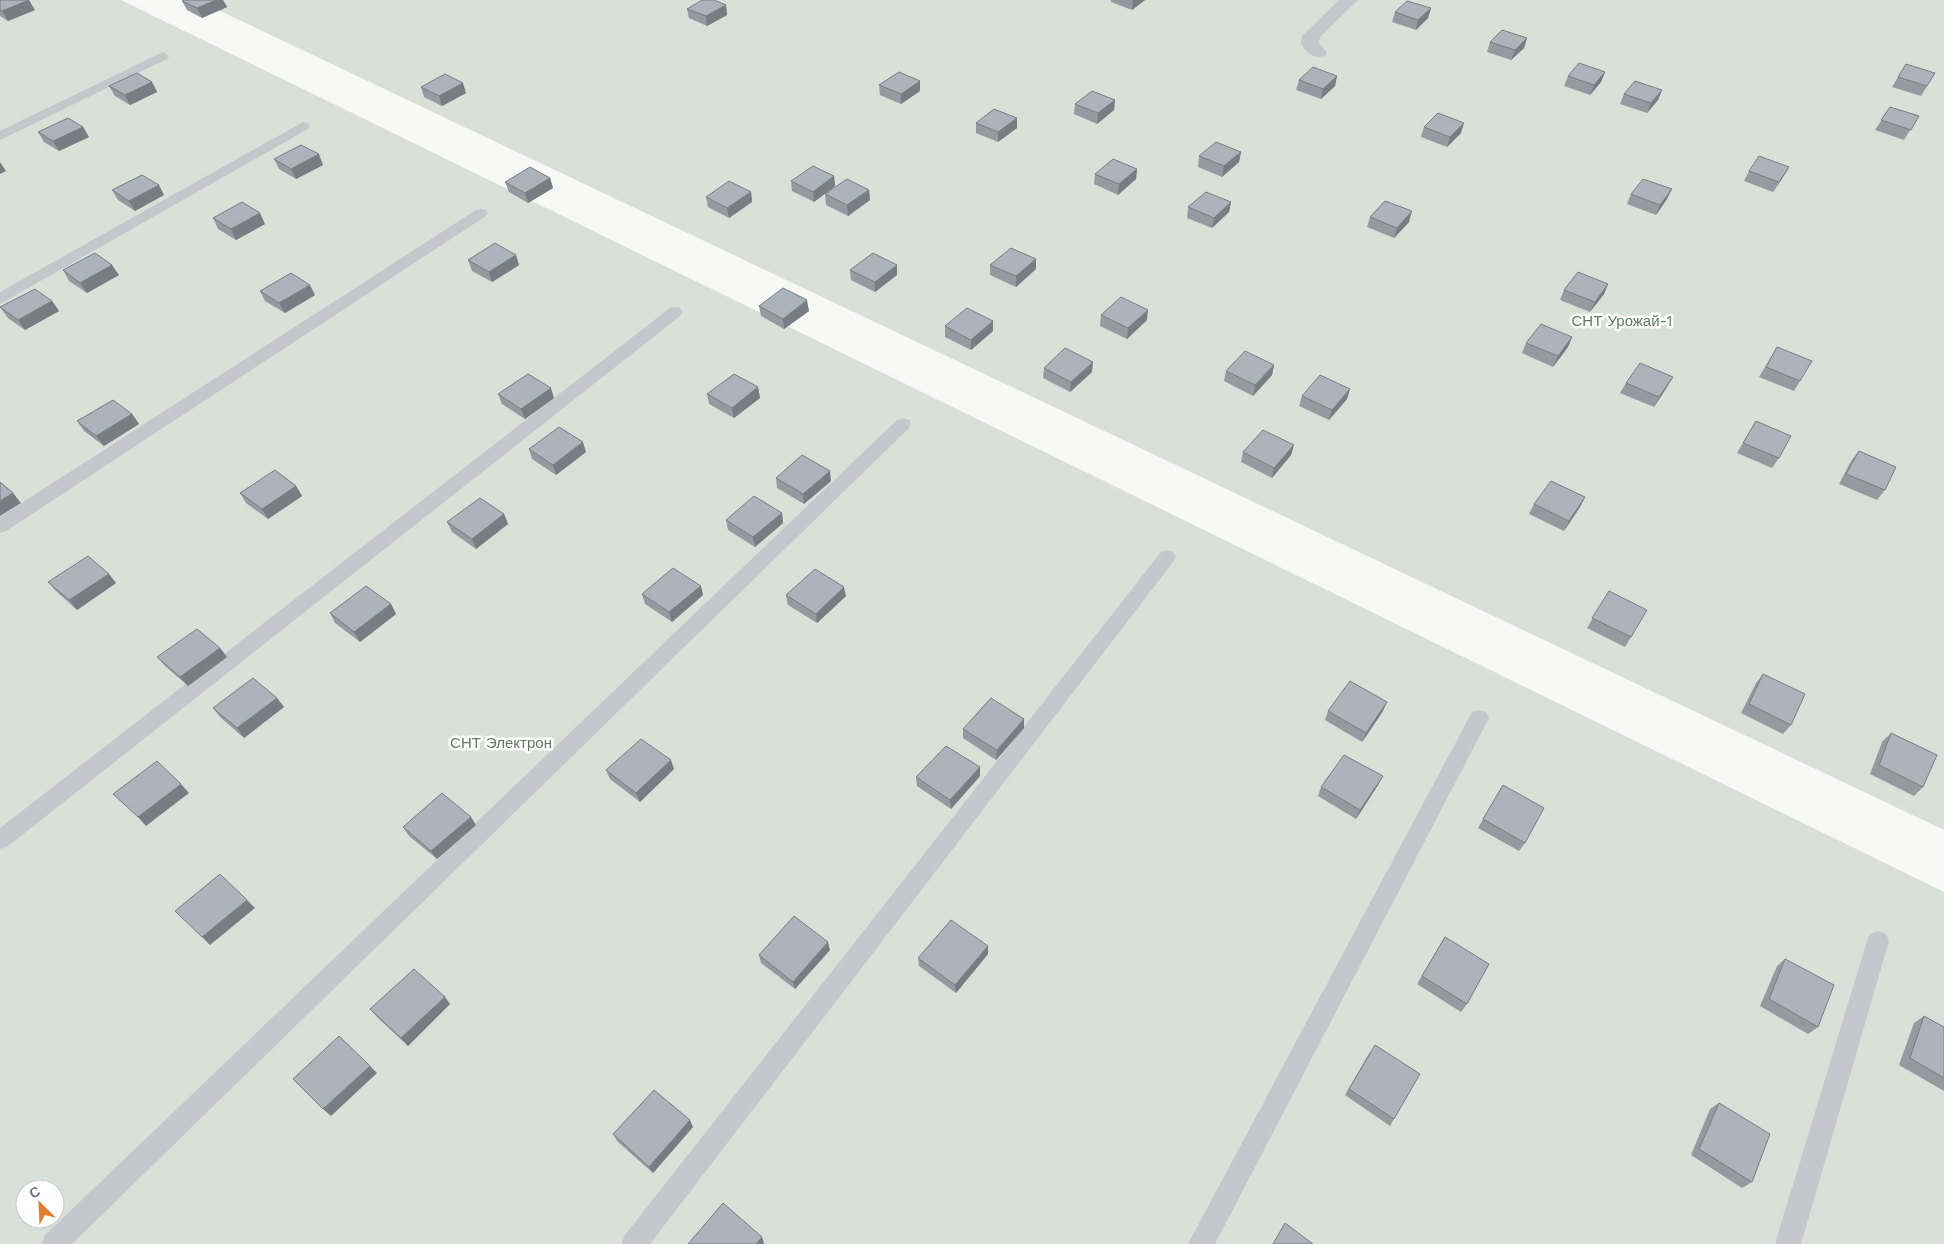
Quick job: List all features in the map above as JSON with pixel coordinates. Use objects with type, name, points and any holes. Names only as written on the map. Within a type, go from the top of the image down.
[{"type":"street","points":[[1318,52],[1310,44],[1311,36],[1349,0]]},
{"type":"lane","points":[[0,136],[163,56]]},
{"type":"lane","points":[[0,299],[303,126]]},
{"type":"lane","points":[[0,526],[481,213]]},
{"type":"lane","points":[[0,840],[675,312]]},
{"type":"lane","points":[[54,1244],[903,424]]},
{"type":"lane","points":[[634,1244],[1167,557]]},
{"type":"lane","points":[[1201,1244],[1479,718]]},
{"type":"lane","points":[[1788,1244],[1878,941]]},
{"type":"green space","name":"СНТ Электрон","points":[[0,0],[121,0],[1944,892],[1944,1244],[0,1244]]},
{"type":"green space","name":"СНТ Урожай-1","points":[[197,0],[1944,0],[1944,830]]},
{"type":"building","points":[[0,0],[29,0],[2,11],[0,10]]},
{"type":"building","points":[[216,0],[197,8],[182,1]]},
{"type":"building","points":[[702,0],[714,0],[726,5],[706,16],[687,9]]},
{"type":"building","points":[[1407,1],[1431,8],[1418,20],[1395,12]]},
{"type":"building","points":[[1502,30],[1527,38],[1515,50],[1490,42]]},
{"type":"building","points":[[1579,63],[1605,72],[1594,85],[1568,76]]},
{"type":"building","points":[[1906,64],[1935,73],[1927,86],[1898,77]]},
{"type":"building","points":[[1313,67],[1337,76],[1323,89],[1299,80]]},
{"type":"building","points":[[899,72],[920,81],[901,94],[879,85]]},
{"type":"building","points":[[137,73],[152,82],[125,95],[109,86]]},
{"type":"building","points":[[445,74],[463,83],[439,96],[421,87]]},
{"type":"building","points":[[1635,81],[1662,90],[1651,103],[1624,94]]},
{"type":"building","points":[[1092,91],[1115,100],[1098,113],[1075,104]]},
{"type":"building","points":[[1890,107],[1919,116],[1911,130],[1881,120]]},
{"type":"building","points":[[994,109],[1017,118],[998,132],[976,123]]},
{"type":"building","points":[[1438,113],[1464,123],[1450,137],[1424,127]]},
{"type":"building","points":[[68,118],[83,127],[53,141],[38,132]]},
{"type":"building","points":[[1216,142],[1241,152],[1224,166],[1199,156]]},
{"type":"building","points":[[301,145],[319,154],[291,169],[274,159]]},
{"type":"building","points":[[1759,156],[1789,167],[1779,182],[1749,171]]},
{"type":"building","points":[[1113,159],[1137,169],[1119,184],[1095,174]]},
{"type":"building","points":[[813,166],[834,176],[813,192],[791,181]]},
{"type":"building","points":[[530,167],[550,178],[525,193],[505,182]]},
{"type":"building","points":[[142,175],[159,185],[129,201],[112,190]]},
{"type":"building","points":[[847,179],[869,190],[847,205],[825,194]]},
{"type":"building","points":[[1643,179],[1672,189],[1660,205],[1631,194]]},
{"type":"building","points":[[729,181],[751,192],[727,208],[706,197]]},
{"type":"building","points":[[1206,192],[1231,202],[1214,218],[1188,207]]},
{"type":"building","points":[[1385,201],[1412,211],[1397,228],[1370,217]]},
{"type":"building","points":[[242,202],[260,213],[231,229],[213,218]]},
{"type":"building","points":[[495,243],[516,255],[489,272],[468,260]]},
{"type":"building","points":[[1011,248],[1036,259],[1016,276],[990,265]]},
{"type":"building","points":[[95,253],[112,265],[80,283],[63,270]]},
{"type":"building","points":[[873,253],[897,265],[875,282],[850,270]]},
{"type":"building","points":[[1578,272],[1608,284],[1595,302],[1564,290]]},
{"type":"building","points":[[291,273],[310,285],[279,303],[260,291]]},
{"type":"building","points":[[783,288],[807,300],[783,319],[759,306]]},
{"type":"building","points":[[35,289],[52,301],[18,320],[0,307]]},
{"type":"building","points":[[1121,297],[1148,310],[1128,328],[1101,315]]},
{"type":"building","points":[[967,308],[993,321],[971,340],[945,326]]},
{"type":"building","points":[[1541,324],[1572,337],[1558,356],[1526,343]]},
{"type":"building","points":[[1777,347],[1812,361],[1800,381],[1766,367]]},
{"type":"building","points":[[1065,348],[1093,362],[1071,382],[1044,368]]},
{"type":"building","points":[[1245,351],[1274,365],[1255,385],[1226,371]]},
{"type":"building","points":[[1640,363],[1673,377],[1659,397],[1626,383]]},
{"type":"building","points":[[528,374],[551,388],[521,409],[498,394]]},
{"type":"building","points":[[734,374],[758,387],[732,408],[707,394]]},
{"type":"building","points":[[1320,375],[1350,389],[1332,410],[1302,396]]},
{"type":"building","points":[[113,400],[132,414],[96,436],[77,421]]},
{"type":"building","points":[[1756,421],[1791,436],[1779,458],[1743,443]]},
{"type":"building","points":[[559,427],[583,442],[553,465],[529,449]]},
{"type":"building","points":[[1263,430],[1294,445],[1274,468],[1243,452]]},
{"type":"building","points":[[1859,451],[1896,467],[1885,490],[1846,474]]},
{"type":"building","points":[[802,455],[830,471],[803,494],[776,478]]},
{"type":"building","points":[[275,470],[296,486],[262,509],[240,493]]},
{"type":"building","points":[[1551,481],[1585,497],[1569,521],[1534,504]]},
{"type":"building","points":[[0,482],[13,493],[0,501]]},
{"type":"building","points":[[754,496],[782,513],[753,537],[726,520]]},
{"type":"building","points":[[480,498],[504,514],[472,539],[447,522]]},
{"type":"building","points":[[88,556],[109,574],[69,600],[48,582]]},
{"type":"building","points":[[673,568],[701,586],[669,612],[642,594]]},
{"type":"building","points":[[815,569],[844,587],[816,614],[786,595]]},
{"type":"building","points":[[366,586],[391,604],[354,632],[330,613]]},
{"type":"building","points":[[1609,591],[1647,610],[1631,637],[1592,618]]},
{"type":"building","points":[[197,629],[220,648],[180,677],[157,657]]},
{"type":"building","points":[[1763,674],[1805,694],[1791,725],[1749,704]]},
{"type":"building","points":[[253,678],[277,698],[237,728],[213,708]]},
{"type":"building","points":[[1350,681],[1387,702],[1366,733],[1328,711]]},
{"type":"building","points":[[991,698],[1024,719],[997,750],[963,729]]},
{"type":"building","points":[[1891,733],[1937,755],[1923,787],[1879,765]]},
{"type":"building","points":[[641,739],[671,760],[636,793],[606,770]]},
{"type":"building","points":[[946,746],[980,767],[950,800],[916,777]]},
{"type":"building","points":[[1344,755],[1383,776],[1360,810],[1321,787]]},
{"type":"building","points":[[157,761],[181,784],[138,817],[113,794]]},
{"type":"building","points":[[1503,785],[1544,808],[1525,843],[1483,819]]},
{"type":"building","points":[[442,793],[471,817],[431,851],[403,827]]},
{"type":"building","points":[[220,874],[247,900],[202,937],[175,911]]},
{"type":"building","points":[[794,916],[828,942],[793,982],[759,955]]},
{"type":"building","points":[[951,920],[988,946],[955,985],[918,958]]},
{"type":"building","points":[[1445,937],[1489,964],[1467,1004],[1422,976]]},
{"type":"building","points":[[1785,959],[1834,985],[1818,1027],[1769,999]]},
{"type":"building","points":[[414,969],[445,997],[401,1038],[370,1009]]},
{"type":"building","points":[[1924,1016],[1944,1027],[1944,1078],[1910,1058]]},
{"type":"building","points":[[339,1036],[370,1066],[323,1109],[293,1079]]},
{"type":"building","points":[[1375,1045],[1420,1074],[1394,1119],[1349,1089]]},
{"type":"building","points":[[654,1090],[690,1120],[649,1167],[613,1134]]},
{"type":"building","points":[[1719,1103],[1770,1134],[1752,1182],[1699,1149]]},
{"type":"building","points":[[723,1203],[762,1237],[756,1244],[688,1244]]},
{"type":"building","points":[[1285,1223],[1313,1244],[1273,1244]]}]
